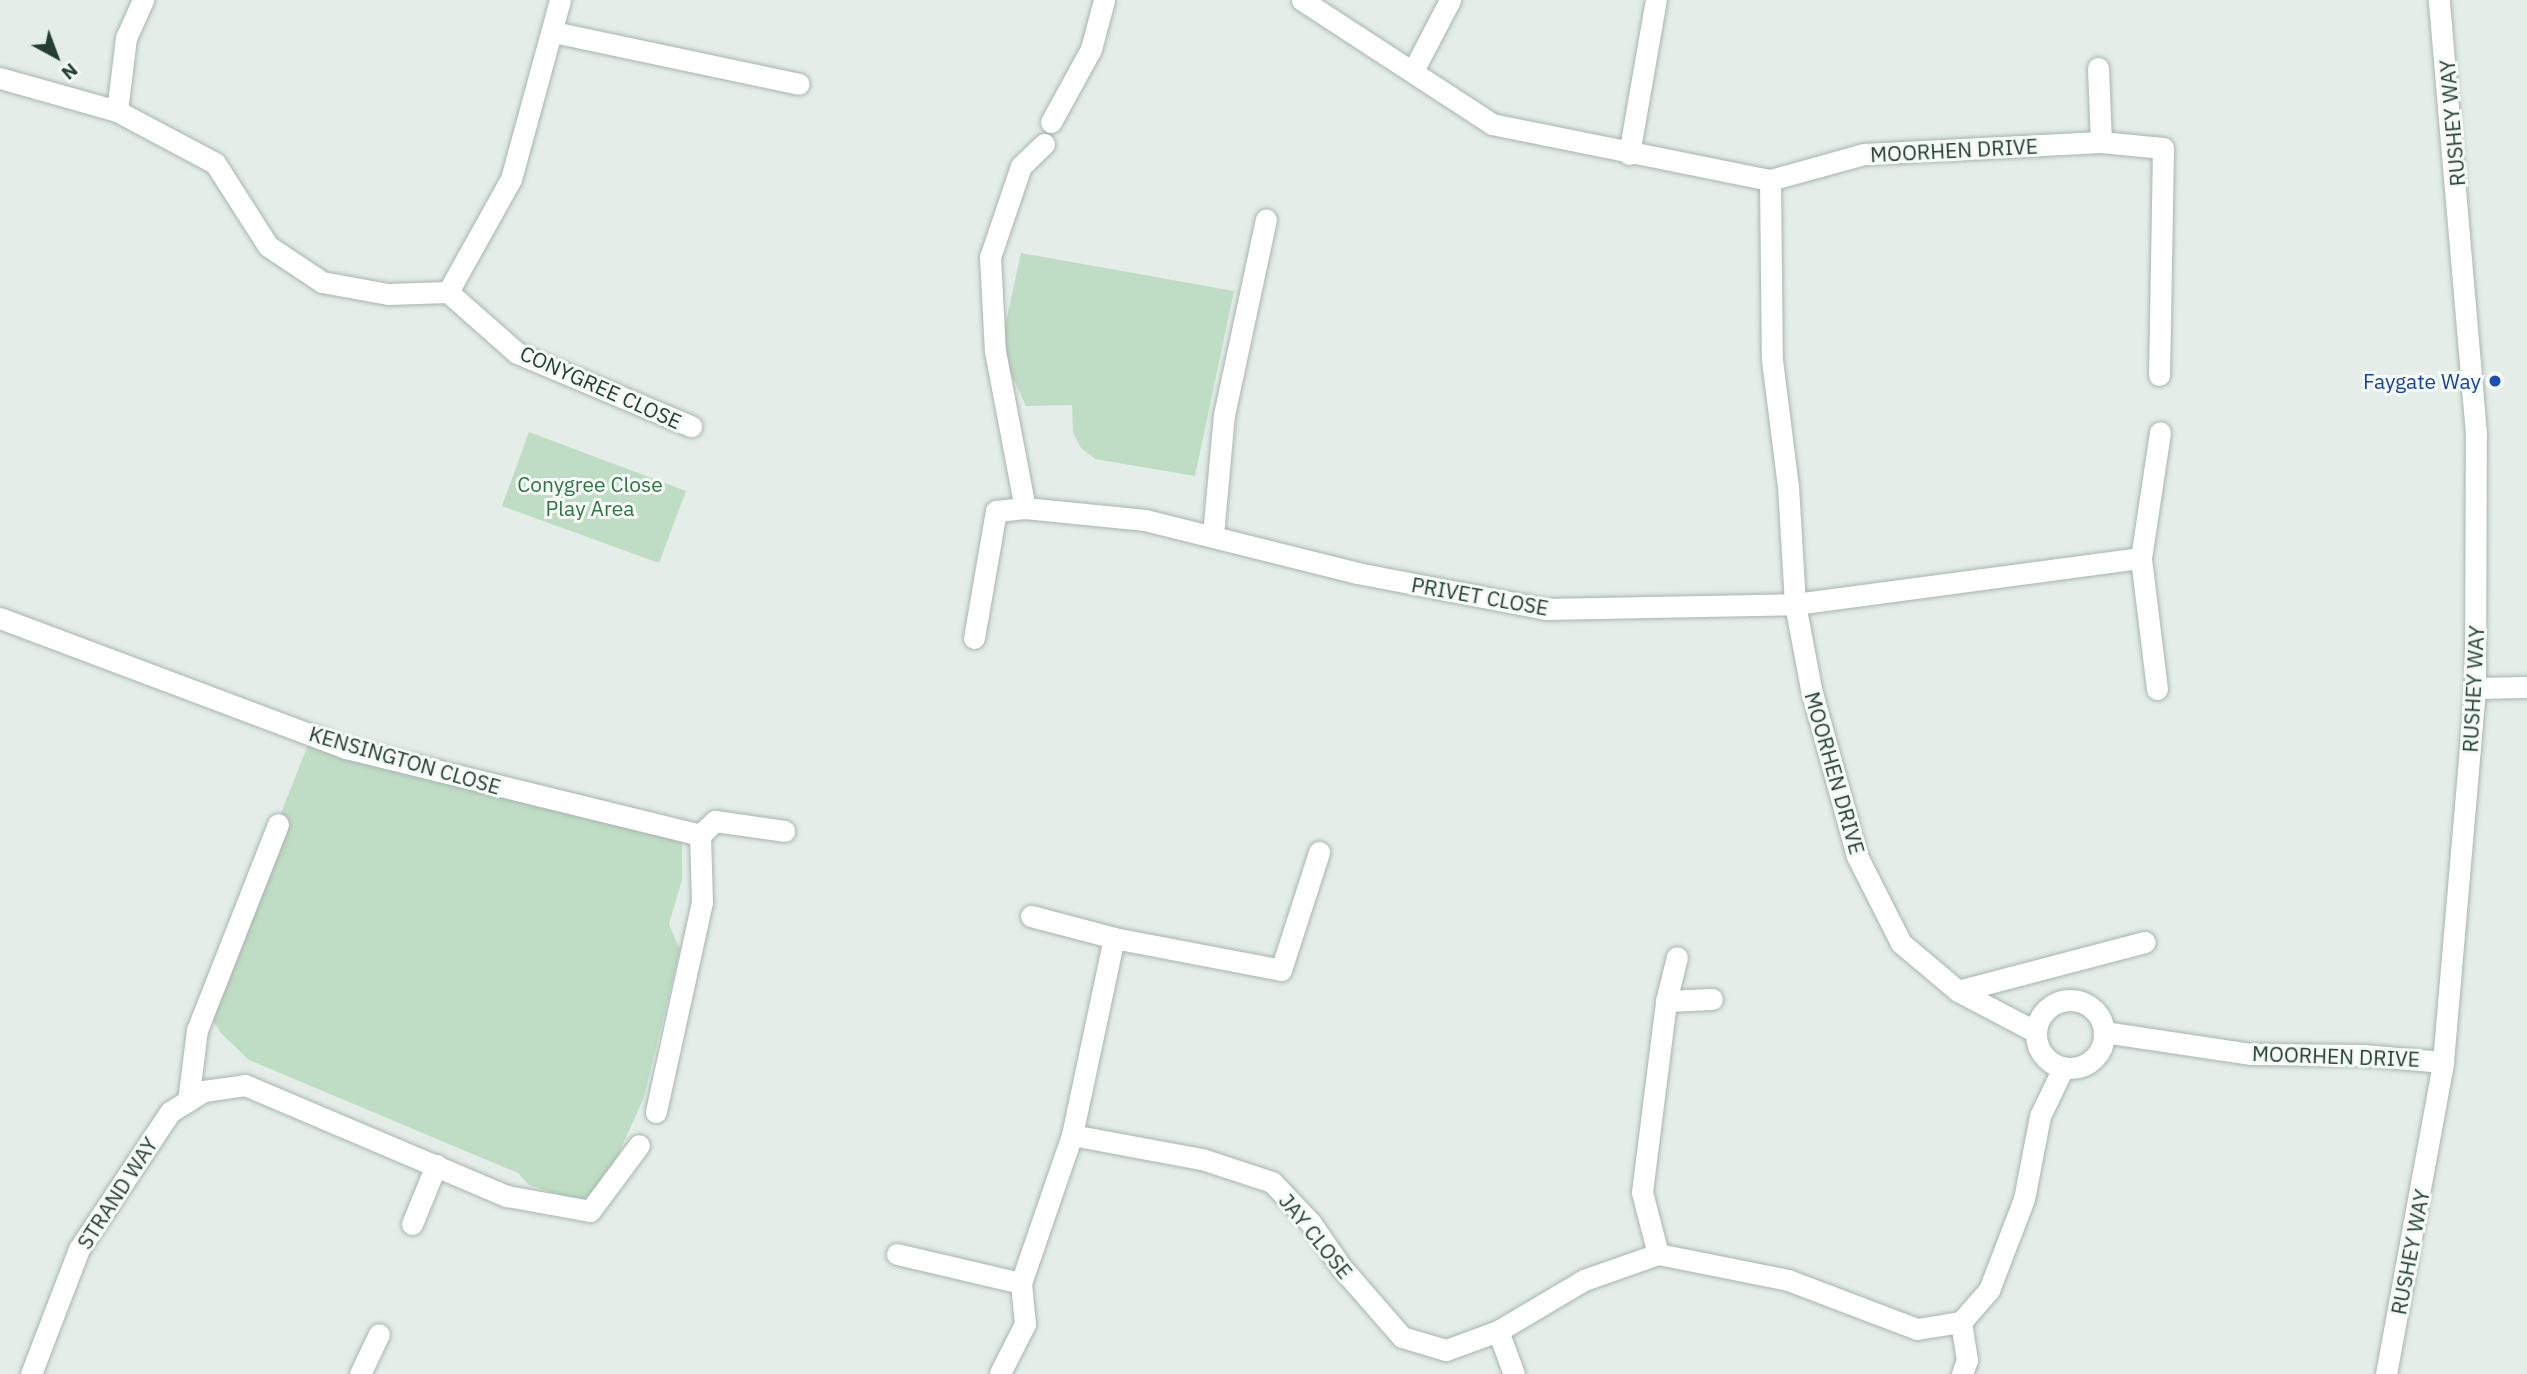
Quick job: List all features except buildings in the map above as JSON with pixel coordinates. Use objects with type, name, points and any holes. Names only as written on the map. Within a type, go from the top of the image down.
[{"type":"street","points":[[117,111],[127,38],[143,0]]},
{"type":"street","points":[[0,78],[117,111],[215,163],[268,246],[322,282],[388,294],[448,292],[512,179],[560,0]]},
{"type":"street","points":[[1051,122],[1091,49],[1104,0]]},
{"type":"street","name":"MOORHEN DRIVE","points":[[1302,0],[1414,69],[1492,124],[1629,155],[1769,180],[1864,154],[2101,142],[2163,148],[2159,375]]},
{"type":"street","points":[[1414,69],[1450,0]]},
{"type":"street","points":[[1629,155],[1656,0]]},
{"type":"street","name":"RUSHEY WAY","points":[[2386,1374],[2443,1062],[2475,688],[2476,434],[2439,0]]},
{"type":"street","points":[[553,32],[799,84]]},
{"type":"street","points":[[2098,68],[2101,142]]},
{"type":"street","points":[[1025,508],[995,351],[990,257],[1021,166],[1044,144]]},
{"type":"street","name":"MOORHEN DRIVE","points":[[1769,180],[1772,360],[1788,486],[1795,604],[1811,689],[1857,856],[1901,943],[1958,991],[2036,1032]]},
{"type":"street","points":[[1213,535],[1224,415],[1266,219]]},
{"type":"street","name":"CONYGREE CLOSE","points":[[448,292],[517,353],[691,426]]},
{"type":"street","points":[[2157,690],[2141,558],[2160,432]]},
{"type":"street","name":"PRIVET CLOSE","points":[[975,638],[996,511],[1025,508],[1145,520],[1382,578],[1545,610],[1795,604]]},
{"type":"street","points":[[1795,604],[2141,558]]},
{"type":"street","name":"KENSINGTON CLOSE","points":[[0,618],[346,748],[700,835]]},
{"type":"street","points":[[2475,688],[2527,687]]},
{"type":"street","points":[[656,1112],[702,902],[700,835],[715,821],[784,831]]},
{"type":"street","points":[[188,1101],[197,1030],[278,824]]},
{"type":"street","points":[[1031,916],[1114,938],[1281,970],[1318,852]]},
{"type":"street","points":[[1000,1373],[1025,1324],[1021,1283],[1072,1135],[1114,938]]},
{"type":"street","points":[[1958,991],[2146,942]]},
{"type":"street","points":[[1677,957],[1666,1001],[1642,1192],[1658,1254],[1788,1280],[1917,1329],[1961,1322],[1989,1290],[2024,1199],[2040,1116],[2063,1068]]},
{"type":"street","points":[[1666,1001],[1712,999]]},
{"type":"street","points":[[2067,999],[2093,1009],[2104,1032],[2092,1060],[2063,1068],[2043,1055],[2036,1032],[2044,1011],[2067,999]]},
{"type":"street","name":"MOORHEN DRIVE","points":[[2104,1032],[2251,1054],[2363,1055],[2443,1062]]},
{"type":"street","name":"STRAND WAY","points":[[31,1374],[79,1250],[170,1112],[204,1091],[244,1085],[507,1196],[590,1211],[639,1145]]},
{"type":"street","name":"JAY CLOSE","points":[[1072,1135],[1202,1159],[1272,1182],[1310,1222],[1348,1276],[1402,1337],[1446,1350],[1498,1331],[1584,1280],[1658,1254]]},
{"type":"street","points":[[412,1224],[436,1165]]},
{"type":"street","points":[[897,1254],[1021,1283]]},
{"type":"street","points":[[1961,1322],[1967,1360],[1962,1374]]},
{"type":"street","points":[[1498,1331],[1514,1374]]},
{"type":"street","points":[[360,1374],[379,1334]]},
{"type":"green space","points":[[1021,253],[1234,291],[1195,476],[1095,459],[1081,448],[1073,433],[1072,405],[1026,406],[1000,350]]},
{"type":"green space","name":"Conygree Close Play Area","points":[[529,432],[686,491],[659,563],[502,506]]},
{"type":"green space","points":[[312,735],[682,841],[682,880],[669,924],[680,950],[644,1097],[610,1173],[586,1203],[529,1185],[518,1173],[249,1060],[221,1033],[204,1007]]},
{"type":"place","name":"Faygate Way","points":[[2495,381]]}]
